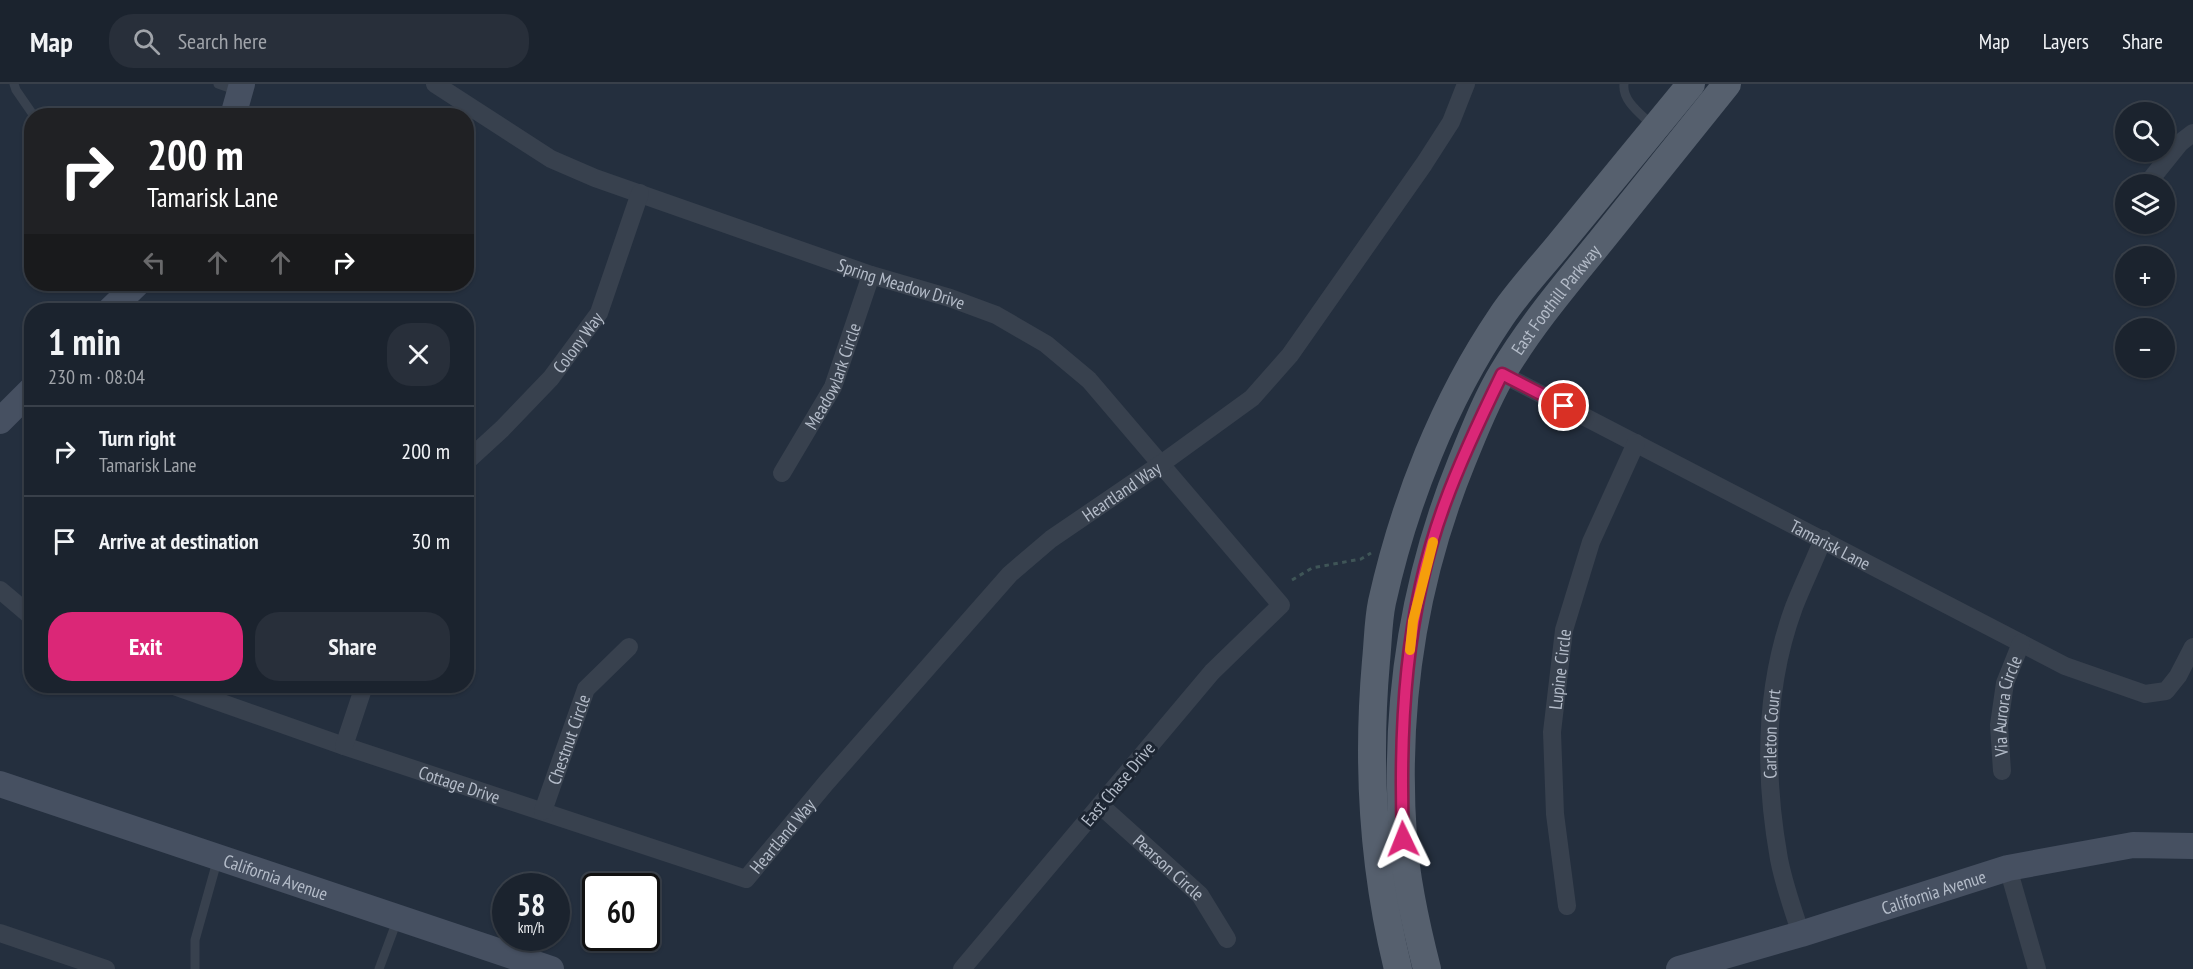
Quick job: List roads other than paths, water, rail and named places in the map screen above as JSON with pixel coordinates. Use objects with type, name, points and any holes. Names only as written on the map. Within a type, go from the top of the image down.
[{"type":"main road","name":"East Foothill Parkway","points":[[1398,969],[1382,890],[1372,783],[1373,702],[1382,604],[1420,478],[1445,417],[1501,315],[1691,84]]},
{"type":"main road","name":"East Foothill Parkway","points":[[1427,969],[1408,879],[1403,839],[1401,744],[1413,621],[1426,562],[1444,505],[1471,438],[1502,374],[1536,322],[1727,84]]},
{"type":"main road","points":[[1502,374],[1497,369],[1496,362],[1499,353],[1513,328],[1572,247],[1577,224]]},
{"type":"main road","points":[[117,303],[130,291]]},
{"type":"main road","points":[[0,421],[24,397]]},
{"type":"main road","name":"California Avenue","points":[[0,784],[551,969]]},
{"type":"main road","name":"California Avenue","points":[[1679,969],[1801,934],[2008,868],[2133,845],[2193,846]]},
{"type":"street","name":"Spring Meadow Drive","points":[[435,84],[472,108]]},
{"type":"street","name":"Heartland Way","points":[[746,879],[826,783],[1010,574],[1051,539],[1252,398],[1290,355],[1424,164],[1451,122],[1466,84]]},
{"type":"street","name":"Spring Meadow Drive","points":[[474,109],[551,159],[594,178],[871,275],[950,298],[996,315],[1046,344],[1089,380],[1281,605]]},
{"type":"street","points":[[2155,174],[2180,143],[2193,133]]},
{"type":"street","name":"Colony Way","points":[[474,455],[551,378],[599,313],[640,193]]},
{"type":"street","name":"Meadowlark Circle","points":[[782,473],[833,387],[871,275]]},
{"type":"street","name":"Tamarisk Lane","points":[[1502,374],[2065,666],[2145,694],[2166,691],[2178,676],[2193,646]]},
{"type":"street","name":"Lupine Circle","points":[[1567,906],[1555,814],[1552,732],[1564,630],[1591,542],[1636,443]]},
{"type":"street","name":"Carleton Court","points":[[1801,934],[1780,862],[1771,807],[1768,759],[1770,715],[1779,657],[1794,608],[1823,539]]},
{"type":"street","points":[[0,590],[24,610]]},
{"type":"street","name":"East Chase Drive","points":[[962,969],[1212,672],[1281,605]]},
{"type":"street","name":"Via Aurora Circle","points":[[2002,771],[1999,725],[2005,683],[2021,643]]},
{"type":"street","name":"Chestnut Circle","points":[[543,812],[586,689],[628,647]]},
{"type":"street","name":"Cottage Drive","points":[[194,693],[344,747],[746,879]]},
{"type":"street","points":[[344,747],[362,693]]},
{"type":"street","name":"Pearson Circle","points":[[1100,805],[1200,895],[1227,939]]},
{"type":"street","points":[[2008,868],[2037,969]]},
{"type":"street","points":[[0,933],[106,969]]},
{"type":"lane","points":[[14,84],[29,108]]},
{"type":"lane","points":[[1624,84],[1627,100],[1655,128]]},
{"type":"lane","points":[[195,969],[195,940],[218,858]]},
{"type":"lane","points":[[379,969],[398,918]]}]
